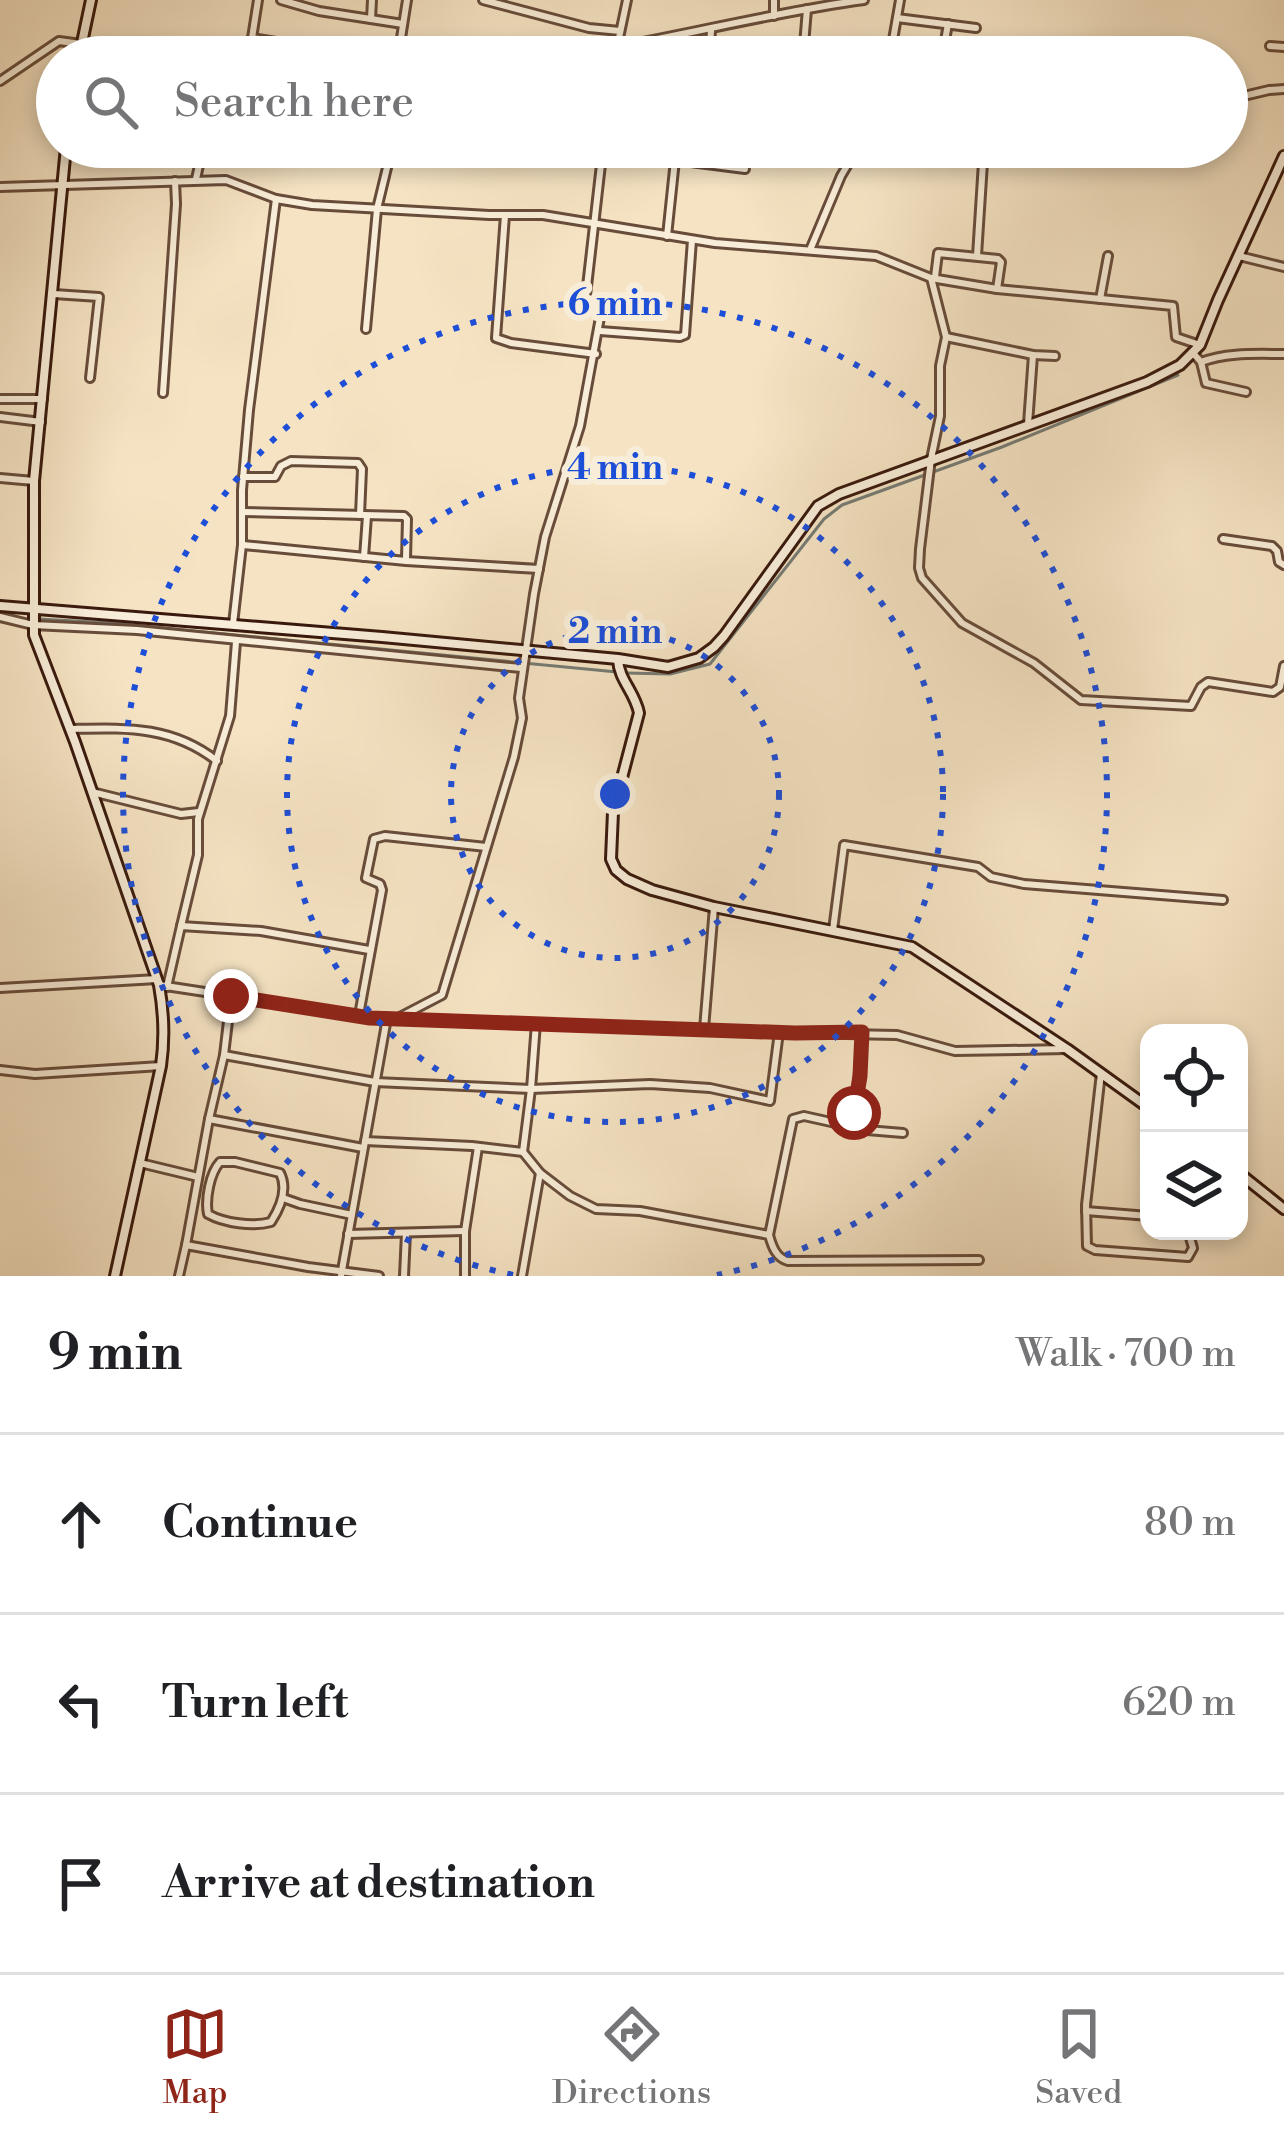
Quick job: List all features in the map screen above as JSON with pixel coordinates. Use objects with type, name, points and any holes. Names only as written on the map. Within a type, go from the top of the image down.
[{"type":"street","points":[[83,36],[91,0]]},
{"type":"street","points":[[252,36],[258,0]]},
{"type":"street","points":[[281,0],[403,24]]},
{"type":"street","points":[[371,19],[372,0]]},
{"type":"street","points":[[401,36],[407,0]]},
{"type":"street","points":[[483,0],[589,28],[620,31]]},
{"type":"street","points":[[619,36],[627,0]]},
{"type":"street","points":[[774,0],[774,16]]},
{"type":"street","points":[[677,36],[818,3],[864,0]]},
{"type":"street","points":[[894,36],[900,0]]},
{"type":"street","points":[[805,36],[807,9]]},
{"type":"street","points":[[897,18],[976,28]]},
{"type":"street","points":[[946,36],[948,24]]},
{"type":"street","points":[[711,30],[711,36]]},
{"type":"street","points":[[1270,46],[1284,47]]},
{"type":"street","points":[[0,81],[36,57]]},
{"type":"street","points":[[1248,95],[1284,89]]},
{"type":"street","points":[[0,606],[233,624],[618,666],[668,667],[698,658],[724,636],[818,506],[839,494],[930,467],[1180,365],[1197,349],[1284,156]]},
{"type":"street","points":[[64,168],[34,481],[34,635],[161,984],[164,1012],[161,1066],[115,1276]]},
{"type":"street","points":[[196,179],[198,168]]},
{"type":"street","points":[[366,328],[377,209],[387,168]]},
{"type":"street","points":[[392,1018],[442,995],[522,718],[522,667],[545,537],[580,426],[600,331],[602,312],[585,306],[600,168]]},
{"type":"street","points":[[667,236],[674,168]]},
{"type":"street","points":[[737,168],[745,169]]},
{"type":"street","points":[[810,250],[846,168]]},
{"type":"street","points":[[977,256],[983,168]]},
{"type":"street","points":[[163,393],[175,179]]},
{"type":"street","points":[[0,187],[226,180],[276,199],[312,205],[543,215],[692,240],[876,256],[933,279],[1173,306],[1175,337],[1197,349],[1209,385],[1246,392]]},
{"type":"street","points":[[233,624],[249,410],[276,199]]},
{"type":"street","points":[[506,215],[496,338],[596,354]]},
{"type":"street","points":[[600,331],[685,335],[692,240]]},
{"type":"street","points":[[997,289],[1001,262],[938,253],[933,279],[946,337],[940,366],[940,416],[920,549],[922,578],[962,622],[1034,663],[1081,700],[1191,706],[1208,682],[1276,691],[1284,666]]},
{"type":"street","points":[[1100,298],[1108,256]]},
{"type":"street","points":[[1239,256],[1284,267]]},
{"type":"street","points":[[54,293],[99,297],[91,378]]},
{"type":"street","points":[[946,337],[1055,356]]},
{"type":"street","points":[[1201,362],[1251,353],[1284,354]]},
{"type":"street","points":[[1028,424],[1033,355]]},
{"type":"street","points":[[0,399],[43,398]]},
{"type":"street","points":[[0,417],[41,422]]},
{"type":"street","points":[[244,477],[275,477],[291,460],[358,464],[362,469],[364,557]]},
{"type":"street","points":[[0,478],[34,481]]},
{"type":"street","points":[[243,512],[406,517],[406,561]]},
{"type":"street","points":[[1223,539],[1272,546],[1284,565]]},
{"type":"street","points":[[242,545],[539,569]]},
{"type":"street","points":[[0,617],[33,625],[522,667]]},
{"type":"street","points":[[161,984],[181,926],[197,855],[200,812],[230,716],[236,641]]},
{"type":"street","points":[[618,666],[639,712],[613,812],[611,859],[627,879],[714,907],[912,947],[1140,1101]]},
{"type":"street","points":[[70,729],[160,733],[190,742],[217,761]]},
{"type":"street","points":[[92,792],[182,814],[200,812]]},
{"type":"street","points":[[358,1016],[382,890],[366,878],[374,839],[385,836],[486,847]]},
{"type":"street","points":[[833,931],[844,845],[978,867],[991,877],[1024,884],[1223,900]]},
{"type":"street","points":[[704,1030],[714,907]]},
{"type":"street","points":[[181,926],[260,931],[369,950]]},
{"type":"street","points":[[0,988],[161,984],[358,1016],[862,1032],[910,1037],[956,1051],[1067,1049]]},
{"type":"street","points":[[179,1276],[224,1055],[231,996]]},
{"type":"street","points":[[341,1274],[375,1082],[392,1018]]},
{"type":"street","points":[[523,1152],[536,1024]]},
{"type":"street","points":[[224,1055],[375,1082],[531,1089],[650,1084],[710,1088],[770,1100],[778,1032]]},
{"type":"street","points":[[849,1127],[857,1099],[862,1032]]},
{"type":"street","points":[[0,1070],[35,1074],[161,1066]]},
{"type":"street","points":[[1101,1073],[1086,1244],[1092,1250],[1188,1257],[1191,1240]]},
{"type":"street","points":[[903,1133],[804,1116],[793,1119],[769,1234],[772,1246],[788,1261],[979,1260]]},
{"type":"street","points":[[209,1119],[364,1145],[523,1152],[570,1196],[596,1208],[769,1234]]},
{"type":"street","points":[[466,1276],[465,1231],[478,1147]]},
{"type":"street","points":[[226,1161],[280,1173],[283,1198],[267,1225],[211,1216],[206,1210],[213,1172],[226,1161]]},
{"type":"street","points":[[140,1163],[213,1172]]},
{"type":"street","points":[[522,1276],[541,1173]]},
{"type":"street","points":[[1248,1180],[1284,1209]]},
{"type":"street","points":[[283,1198],[352,1214]]},
{"type":"street","points":[[1086,1211],[1140,1215]]},
{"type":"street","points":[[348,1234],[465,1231]]},
{"type":"street","points":[[404,1276],[406,1233]]},
{"type":"street","points":[[186,1245],[341,1274],[379,1276]]},
{"type":"waterway","points":[[626,673],[670,674],[710,664],[824,519],[842,505],[1002,447],[1178,375]]},
{"type":"waterway","points":[[0,611],[23,619]]},
{"type":"waterway","points":[[39,619],[617,672]]},
{"type":"route","points":[[231,996],[370,1018],[862,1032],[854,1113]]}]
